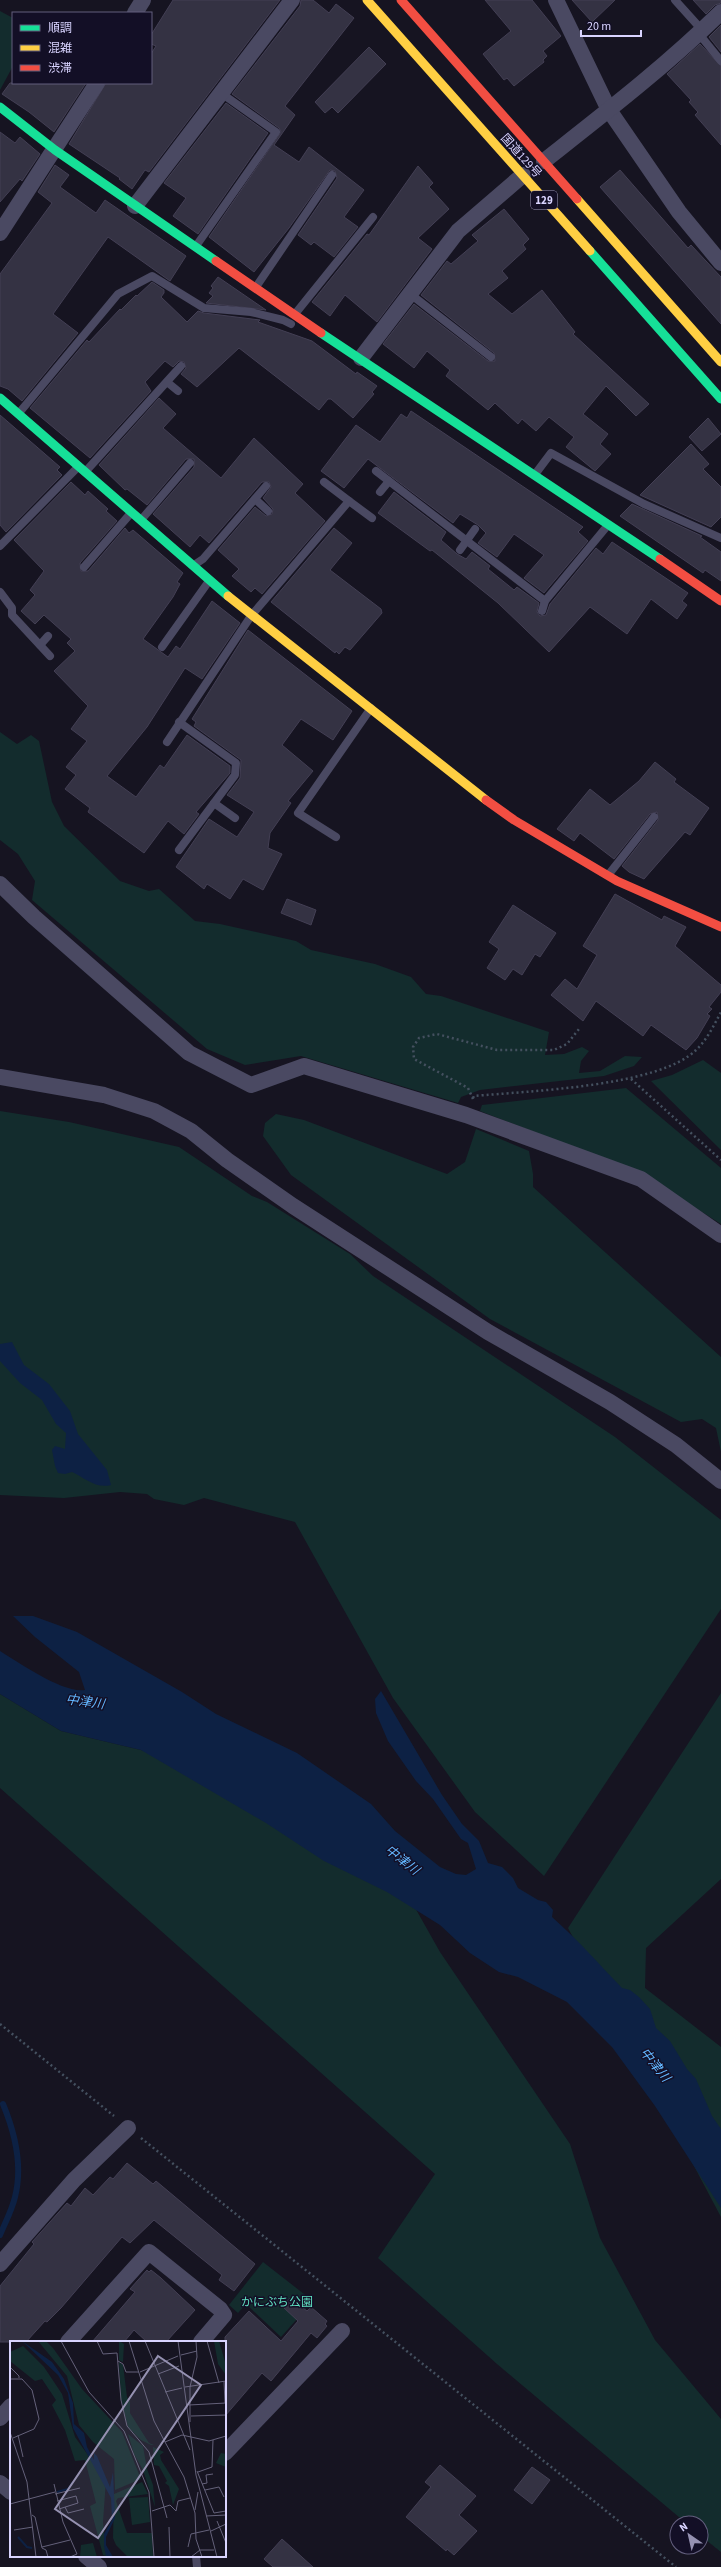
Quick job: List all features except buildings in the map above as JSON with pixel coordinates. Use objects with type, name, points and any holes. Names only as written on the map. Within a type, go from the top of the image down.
[{"type":"main road","name":"国道129号","points":[[367,0],[721,400]]},
{"type":"main road","name":"国道129号","points":[[401,0],[544,161],[718,351]]},
{"type":"main road","points":[[0,107],[55,150],[135,206],[468,432],[535,474],[721,601]]},
{"type":"main road","points":[[0,398],[251,616],[371,708],[454,776],[514,820],[608,876],[721,927]]},
{"type":"street","points":[[136,12],[143,0]]},
{"type":"street","points":[[135,206],[292,0]]},
{"type":"street","points":[[556,0],[609,110],[679,212],[721,264]]},
{"type":"street","points":[[544,161],[609,110],[700,32],[721,12]]},
{"type":"street","points":[[0,233],[96,84]]},
{"type":"street","points":[[360,358],[458,231],[523,175]]},
{"type":"street","points":[[0,884],[34,917],[189,1053],[251,1085],[304,1066],[466,1114],[641,1180],[721,1235]]},
{"type":"street","points":[[0,1077],[104,1095],[154,1111],[191,1130],[227,1160],[293,1206],[488,1332],[610,1402],[676,1445],[721,1481]]},
{"type":"street","points":[[0,2264],[74,2180],[128,2128]]},
{"type":"street","points":[[69,2341],[149,2252],[220,2309],[224,2315],[202,2341]]},
{"type":"street","points":[[226,2452],[311,2353],[342,2331]]},
{"type":"street","points":[[0,2418],[10,2407]]},
{"type":"street","points":[[0,2483],[10,2491]]},
{"type":"street","points":[[87,2557],[99,2567]]},
{"type":"lane","points":[[675,0],[721,61]]},
{"type":"lane","points":[[196,246],[276,132],[221,93]]},
{"type":"lane","points":[[256,287],[332,175]]},
{"type":"lane","points":[[295,314],[373,217]]},
{"type":"lane","points":[[18,414],[118,294],[152,276],[204,308],[252,312],[283,320],[304,332],[319,331]]},
{"type":"lane","points":[[409,293],[491,356]]},
{"type":"lane","points":[[0,546],[82,469],[181,366]]},
{"type":"lane","points":[[167,382],[178,391]]},
{"type":"lane","points":[[535,474],[551,453],[644,504],[721,538]]},
{"type":"lane","points":[[142,520],[190,463]]},
{"type":"lane","points":[[376,471],[545,601]]},
{"type":"lane","points":[[380,492],[389,481]]},
{"type":"lane","points":[[324,482],[372,518]]},
{"type":"lane","points":[[193,565],[203,559],[266,486]]},
{"type":"lane","points":[[255,499],[268,511]]},
{"type":"lane","points":[[167,742],[251,616],[349,501]]},
{"type":"lane","points":[[84,567],[132,512]]},
{"type":"lane","points":[[542,611],[545,601],[608,525]]},
{"type":"lane","points":[[460,550],[475,529]]},
{"type":"lane","points":[[162,647],[210,579]]},
{"type":"lane","points":[[0,592],[12,608],[12,615],[50,656]]},
{"type":"lane","points":[[40,645],[48,636]]},
{"type":"lane","points":[[336,837],[298,813],[371,708]]},
{"type":"lane","points":[[179,722],[236,763],[235,775],[179,850]]},
{"type":"lane","points":[[214,803],[235,818]]},
{"type":"lane","points":[[608,876],[654,817]]},
{"type":"lane","points":[[196,2557],[197,2567]]},
{"type":"path","points":[[466,1114],[474,1096],[631,1079],[678,1062],[696,1051],[721,1012]]},
{"type":"path","points":[[473,1099],[468,1088],[414,1059],[413,1047],[419,1038],[437,1034],[497,1050],[554,1050],[567,1044],[579,1029]]},
{"type":"path","points":[[631,1079],[721,1160]]},
{"type":"path","points":[[0,2024],[676,2567]]},
{"type":"green space","points":[[0,11],[12,17],[12,68],[0,90]]},
{"type":"green space","points":[[0,732],[17,744],[31,735],[39,741],[52,802],[64,826],[120,881],[149,891],[159,889],[195,921],[220,924],[296,941],[311,950],[375,964],[411,977],[426,994],[441,996],[549,1032],[545,1055],[564,1054],[582,1047],[589,1051],[581,1061],[579,1073],[600,1071],[625,1056],[642,1057],[634,1066],[604,1076],[480,1090],[461,1097],[458,1103],[301,1056],[245,1065],[207,1049],[32,900],[35,881],[18,854],[0,840]]},
{"type":"green space","points":[[703,1060],[721,1073],[721,1150],[651,1081],[672,1075]]},
{"type":"green space","points":[[626,1088],[721,1168],[721,1224],[640,1173],[480,1111],[482,1105]]},
{"type":"green space","points":[[0,1111],[69,1122],[179,1147],[252,1196],[267,1202],[350,1254],[373,1276],[615,1437],[721,1520],[721,1609],[544,1876],[475,1812],[393,1698],[295,1522],[204,1498],[184,1505],[154,1499],[147,1494],[120,1492],[64,1498],[0,1495]]},
{"type":"green space","points":[[276,1114],[304,1120],[447,1174],[465,1162],[476,1129],[529,1151],[533,1174],[533,1187],[721,1357],[721,1452],[716,1428],[702,1419],[681,1422],[490,1319],[291,1175],[263,1136],[265,1123]]},
{"type":"green space","points":[[721,1693],[721,1879],[646,1948],[645,1988],[721,2047],[721,2217],[568,1928]]},
{"type":"green space","points":[[0,1694],[61,1731],[141,1750],[369,1826],[440,1952],[570,2144],[600,2238],[655,2340],[721,2419],[721,2552],[709,2542],[709,2515],[676,2515],[497,2364],[378,2258],[435,2174],[0,1788]]},
{"type":"green space","name":"かにぶち公園","points":[[263,2262],[313,2301],[281,2337],[246,2304],[238,2313],[229,2305]]},
{"type":"water","points":[[12,1342],[24,1365],[49,1384],[70,1411],[78,1434],[107,1470],[111,1485],[100,1486],[72,1472],[65,1474],[58,1473],[52,1450],[55,1446],[65,1449],[66,1433],[56,1424],[42,1400],[20,1383],[0,1361],[0,1344]]},
{"type":"water","name":"中津川","points":[[13,1616],[33,1616],[77,1632],[182,1692],[216,1714],[297,1753],[371,1804],[395,1831],[440,1867],[456,1874],[466,1875],[476,1869],[468,1843],[461,1839],[433,1799],[416,1781],[388,1741],[376,1713],[375,1699],[381,1691],[442,1795],[462,1824],[479,1841],[488,1863],[502,1867],[513,1878],[518,1888],[538,1900],[546,1902],[553,1910],[552,1917],[622,1988],[630,1990],[650,2009],[656,2028],[670,2041],[687,2069],[696,2079],[712,2116],[721,2129],[721,2208],[655,2106],[612,2047],[567,2002],[518,1977],[499,1972],[470,1953],[440,1925],[387,1892],[324,1861],[266,1823],[141,1750],[61,1731],[0,1694],[0,1651],[41,1676],[54,1682],[76,1690],[85,1690],[79,1672],[35,1637]]},
{"type":"waterway","points":[[0,2235],[14,2202],[18,2173],[18,2162],[14,2138],[3,2104]]},
{"type":"traffic: fast","points":[[0,107],[55,150],[216,261]]},
{"type":"traffic: fast","points":[[590,251],[721,399]]},
{"type":"traffic: fast","points":[[321,333],[660,559]]},
{"type":"traffic: fast","points":[[0,398],[228,596]]},
{"type":"traffic: slow","points":[[367,0],[590,251]]},
{"type":"traffic: slow","points":[[577,199],[721,362]]},
{"type":"traffic: slow","points":[[228,596],[486,800]]},
{"type":"traffic: jam","points":[[401,0],[577,199]]},
{"type":"traffic: jam","points":[[216,261],[321,333]]},
{"type":"traffic: jam","points":[[660,559],[721,601]]},
{"type":"traffic: jam","points":[[486,800],[514,820],[617,881],[721,927]]}]
